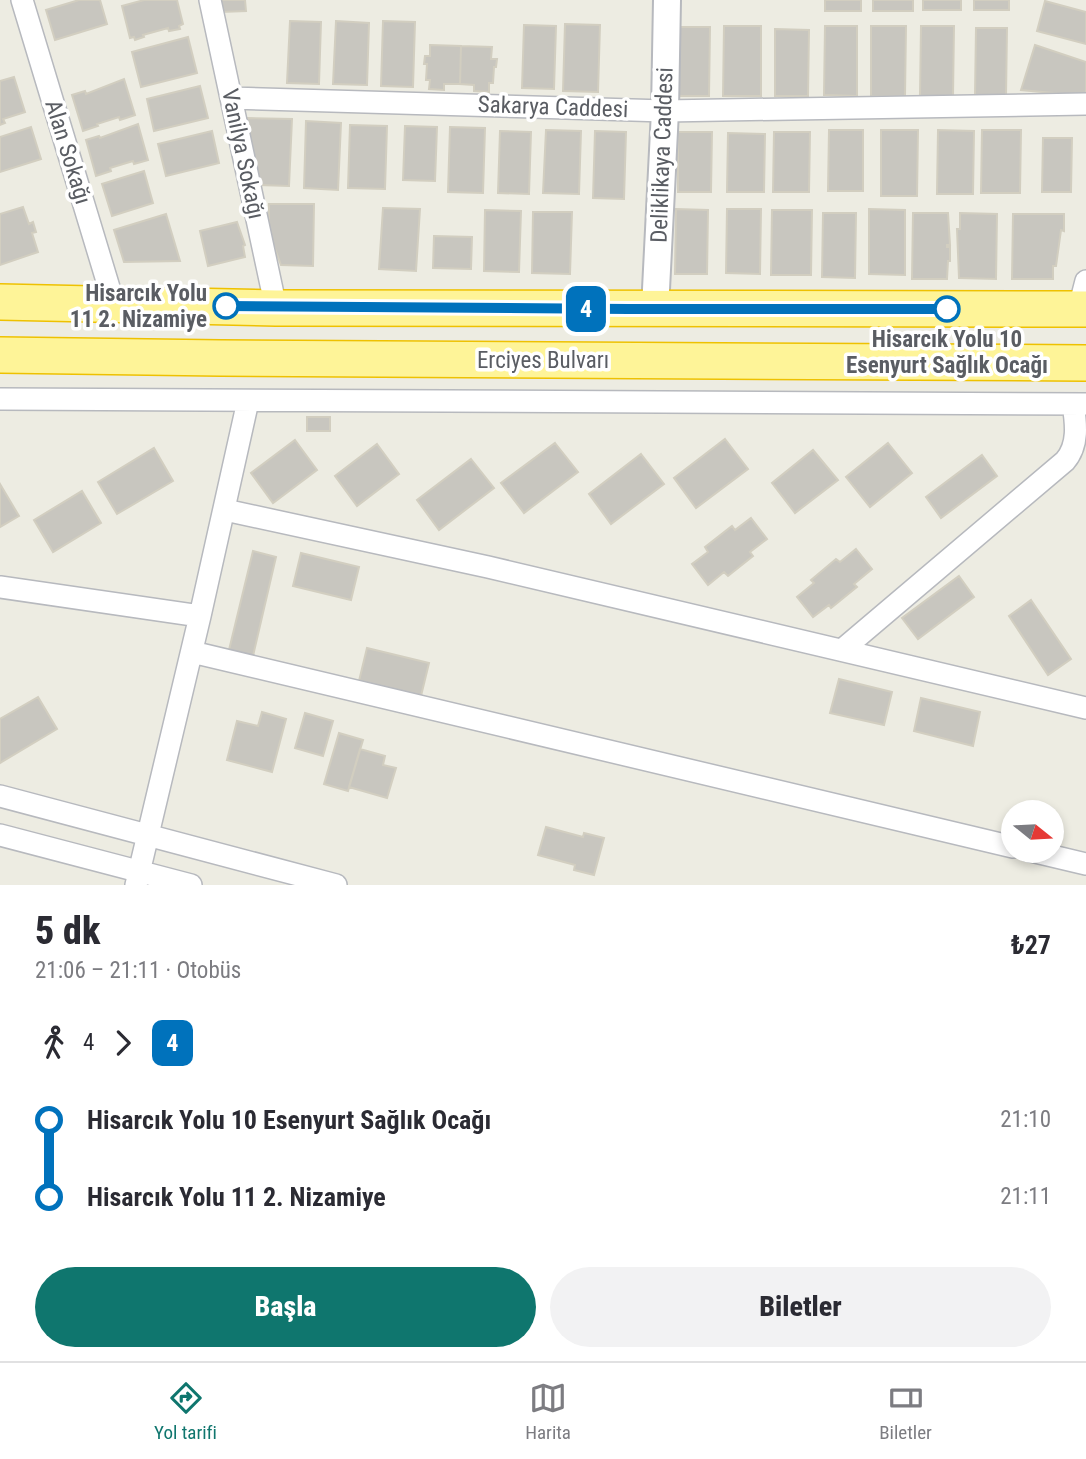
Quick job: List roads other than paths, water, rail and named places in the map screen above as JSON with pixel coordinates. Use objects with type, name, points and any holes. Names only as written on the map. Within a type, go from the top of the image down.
[{"type":"highway","points":[[0,302],[276,308],[655,309],[1084,299]]},
{"type":"highway","name":"Erciyes Bulvarı","points":[[0,355],[1086,363]]},
{"type":"street","name":"Alan Sokağı","points":[[22,0],[114,304]]},
{"type":"street","name":"Vanilya Sokağı","points":[[209,0],[276,308]]},
{"type":"street","name":"Deliklikaya Caddesi","points":[[655,309],[665,110],[667,0]]},
{"type":"street","name":"Sakarya Caddesi","points":[[231,98],[665,110],[1086,104]]},
{"type":"street","points":[[0,399],[1080,404],[1074,443],[1065,461],[842,650]]},
{"type":"street","points":[[137,878],[192,652],[248,401]]},
{"type":"street","points":[[225,510],[501,570],[1086,708]]},
{"type":"street","points":[[0,587],[200,616]]},
{"type":"street","points":[[192,652],[1001,844]]},
{"type":"street","points":[[0,796],[336,885]]},
{"type":"street","points":[[0,835],[137,878],[191,885]]},
{"type":"street","points":[[1064,859],[1086,864]]},
{"type":"place","name":"Hisarcık Yolu 11 2. Nizamiye","points":[[226,306]]},
{"type":"place","name":"Hisarcık Yolu 10 Esenyurt Sağlık Ocağı","points":[[947,309]]}]
